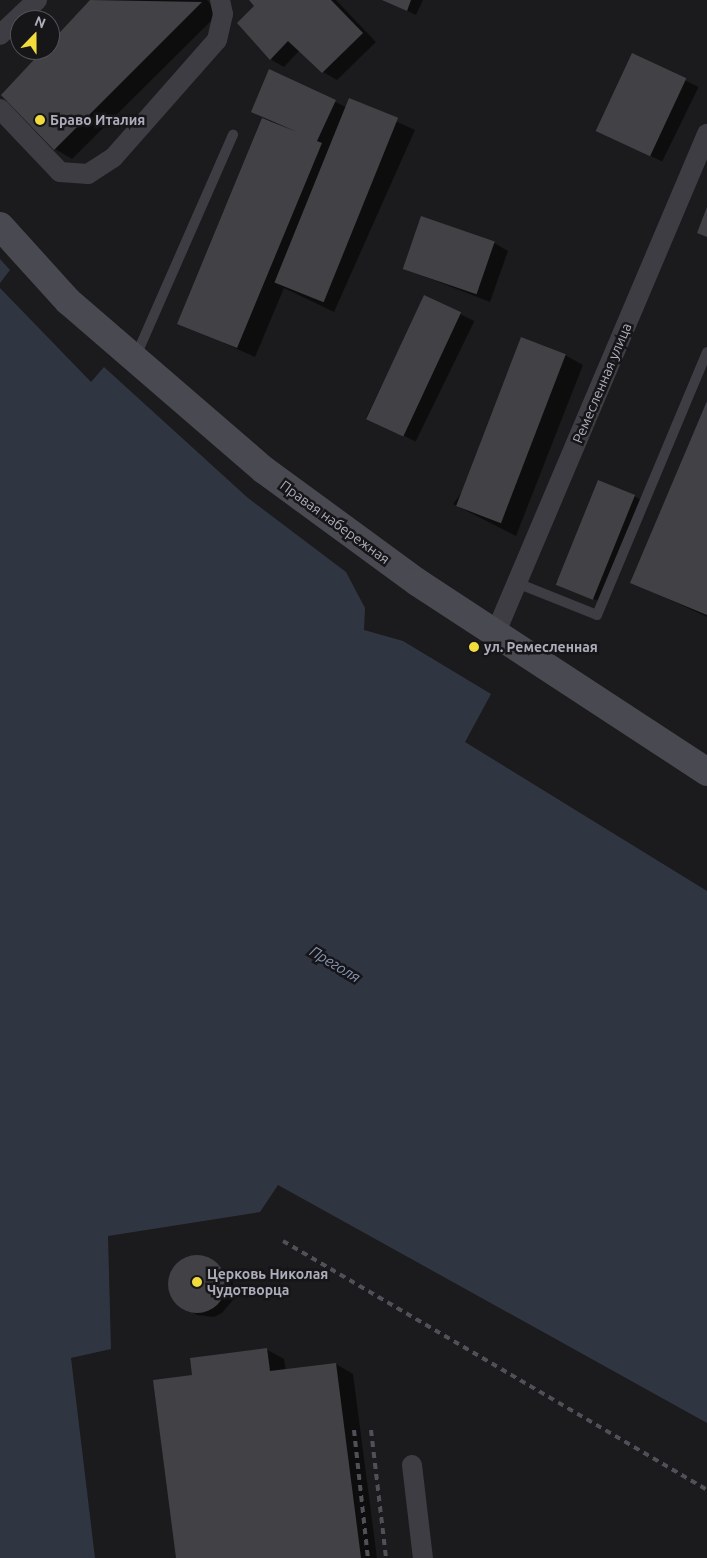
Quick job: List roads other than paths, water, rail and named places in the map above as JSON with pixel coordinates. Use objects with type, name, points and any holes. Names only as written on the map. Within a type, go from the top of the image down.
[{"type":"main road","name":"Правая набережная","points":[[0,226],[68,301],[264,470],[418,582],[707,772]]},
{"type":"street","points":[[0,35],[37,0]]},
{"type":"street","points":[[0,109],[60,172],[88,174],[113,158],[217,40],[223,14],[220,0]]},
{"type":"street","name":"Ремесленная улица","points":[[496,632],[707,134]]},
{"type":"street","points":[[412,1465],[423,1558]]},
{"type":"lane","points":[[134,359],[233,135]]},
{"type":"lane","points":[[517,583],[597,615],[707,352]]},
{"type":"water","points":[[0,259],[10,270],[0,283]]},
{"type":"water","name":"Преголя","points":[[0,288],[91,382],[104,367],[248,498],[346,572],[365,608],[364,630],[403,641],[491,694],[465,742],[707,891],[707,1423],[278,1185],[260,1212],[108,1236],[111,1349],[71,1358],[95,1558],[0,1558]]},
{"type":"railway","points":[[283,1241],[707,1490]]},
{"type":"railway","points":[[354,1430],[368,1558]]},
{"type":"railway","points":[[371,1430],[386,1558]]},
{"type":"place","name":"Браво Италия","points":[[40,120]]},
{"type":"place","name":"ул. Ремесленная","points":[[474,647]]},
{"type":"place","name":"Церковь Николая Чудотворца","points":[[197,1282]]}]
